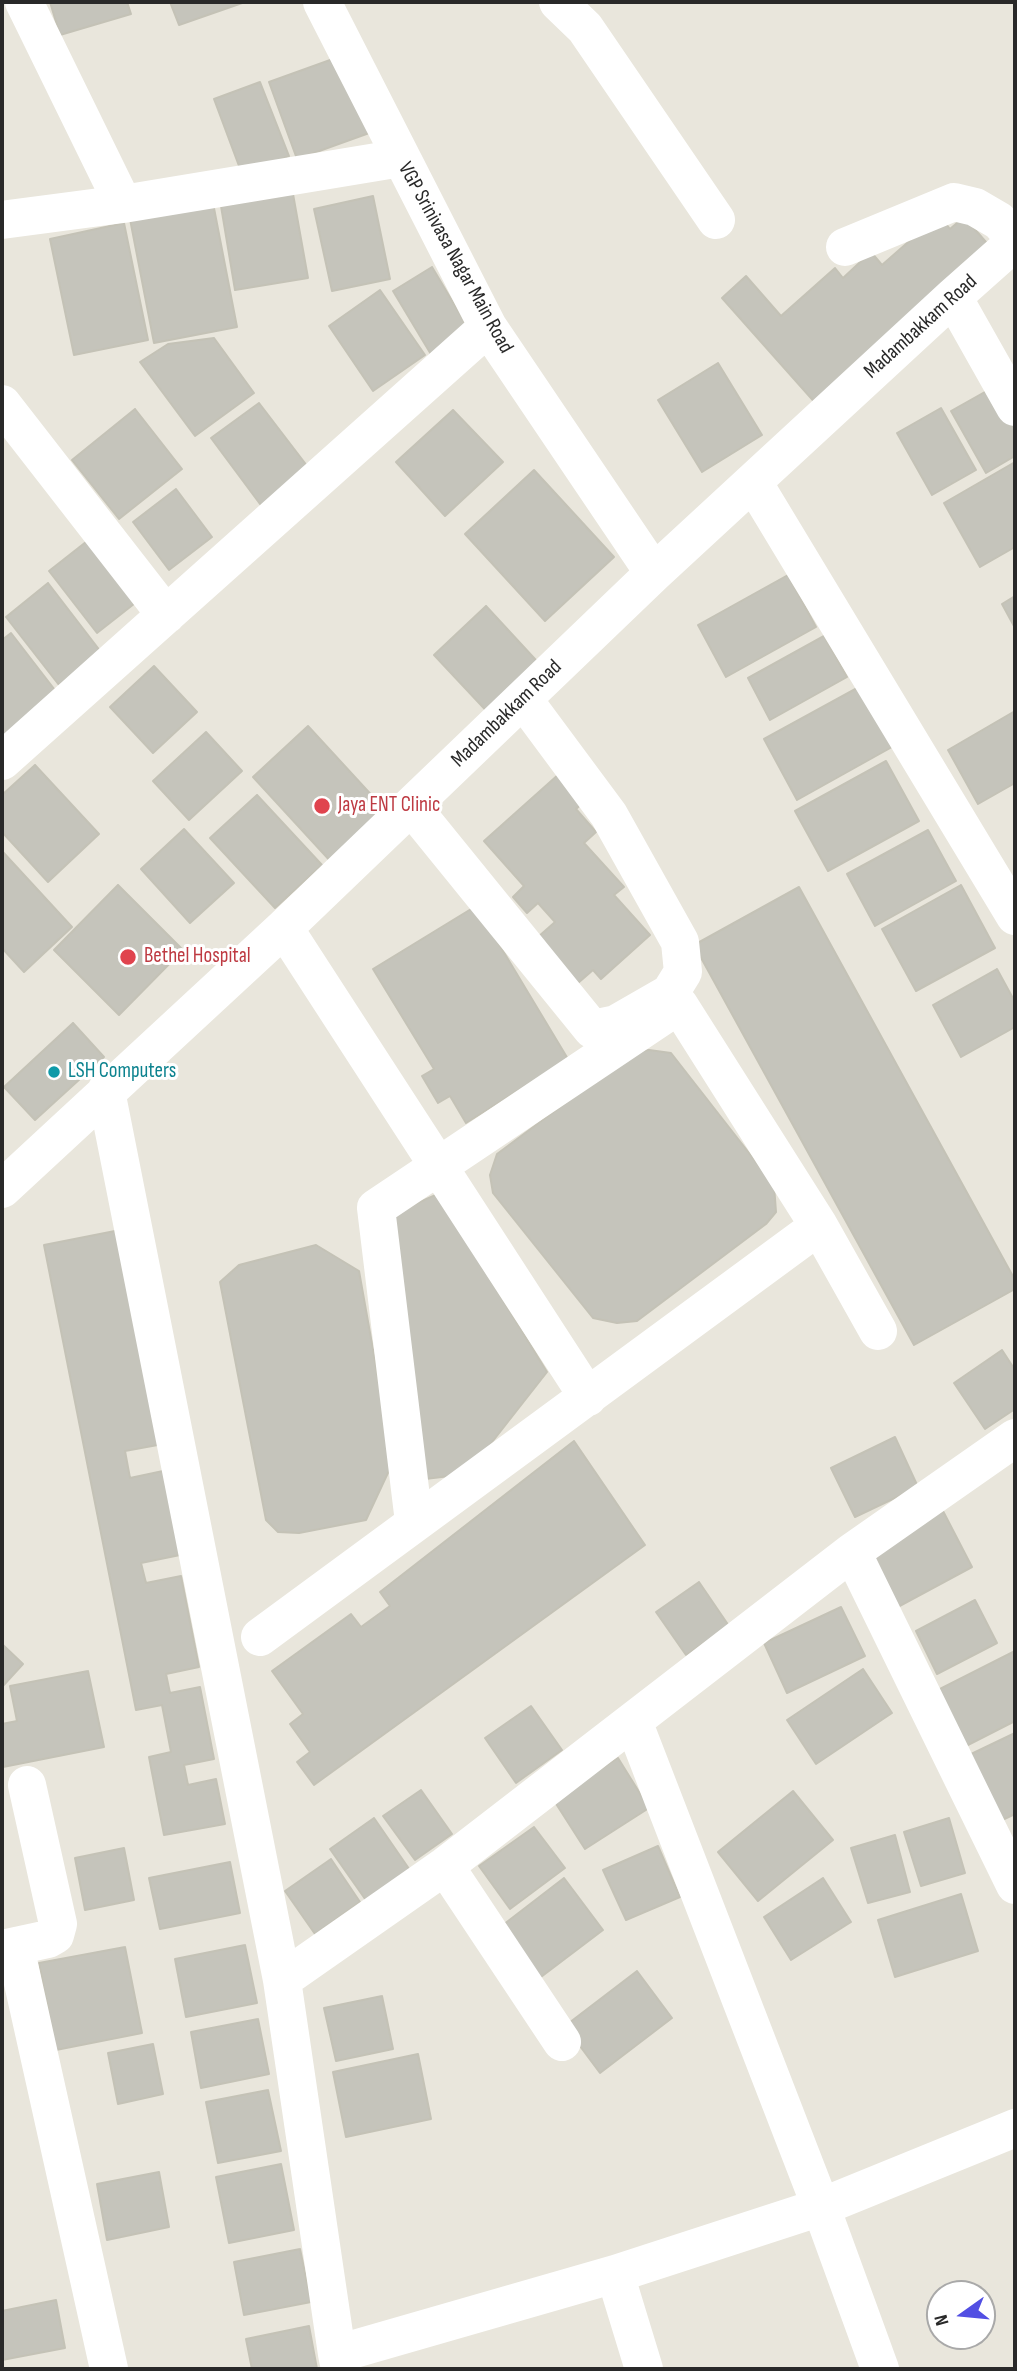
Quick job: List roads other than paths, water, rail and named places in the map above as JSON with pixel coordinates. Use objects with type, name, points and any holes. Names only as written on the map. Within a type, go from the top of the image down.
[{"type":"street","points":[[24,2],[123,204]]},
{"type":"street","name":"VGP Srinivasa Nagar Main Road","points":[[322,2],[488,327],[654,573]]},
{"type":"street","points":[[558,2],[585,28],[716,220]]},
{"type":"street","points":[[2,220],[123,204],[401,158]]},
{"type":"street","points":[[845,247],[954,202],[975,207],[999,221],[1015,240]]},
{"type":"street","name":"Madambakkam Road","points":[[2,1189],[284,928],[654,573],[1015,240]]},
{"type":"street","points":[[953,297],[1015,407]]},
{"type":"street","points":[[2,761],[488,327]]},
{"type":"street","points":[[2,404],[166,615]]},
{"type":"street","points":[[753,482],[1015,916]]},
{"type":"street","points":[[411,806],[592,1029],[615,1024],[670,993],[683,972],[680,942],[609,816],[523,699]]},
{"type":"street","points":[[284,928],[588,1397]]},
{"type":"street","points":[[414,1522],[376,1208],[679,1005],[819,1226],[878,1331]]},
{"type":"street","points":[[106,1091],[282,1980],[338,2362],[821,2207],[1015,2128]]},
{"type":"street","points":[[260,1637],[819,1226]]},
{"type":"street","points":[[282,1980],[445,1866],[852,1552],[1015,1438]]},
{"type":"street","points":[[852,1552],[1015,1885]]},
{"type":"street","points":[[633,1721],[821,2207],[880,2369]]},
{"type":"street","points":[[27,1785],[58,1924],[55,1935],[48,1940],[8,1948],[109,2369]]},
{"type":"street","points":[[445,1866],[562,2042]]},
{"type":"street","points":[[615,2274],[644,2369]]},
{"type":"place","name":"Jaya ENT Clinic","points":[[322,806]]},
{"type":"place","name":"Bethel Hospital","points":[[128,957]]},
{"type":"place","name":"LSH Computers","points":[[54,1072]]}]
